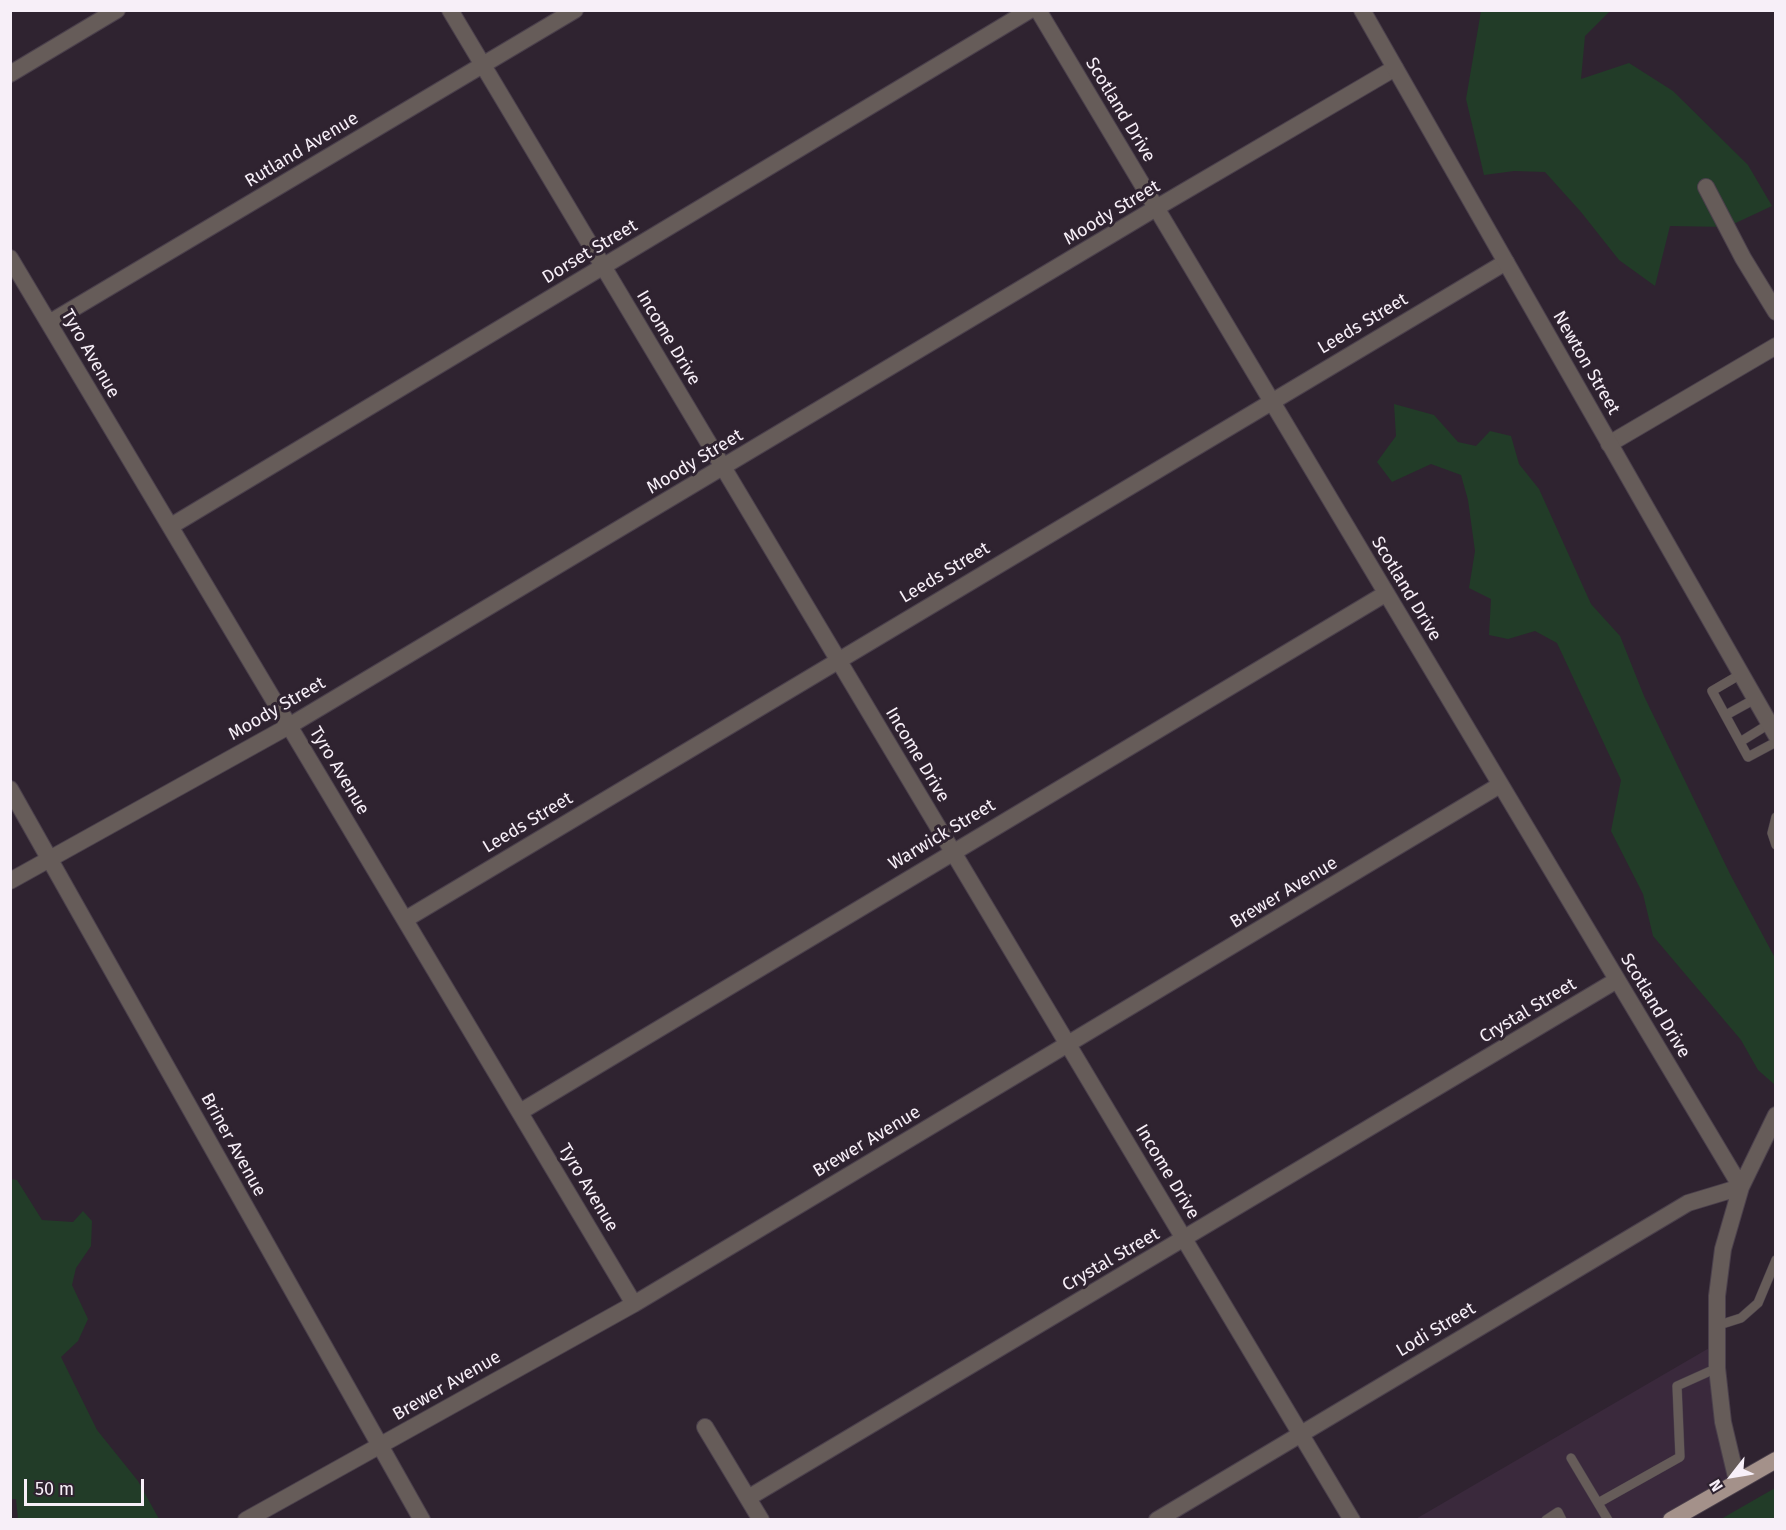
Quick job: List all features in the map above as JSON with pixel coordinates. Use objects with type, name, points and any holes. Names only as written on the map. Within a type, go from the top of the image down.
[{"type":"main road","points":[[1671,1520],[1776,1460]]},
{"type":"street","points":[[10,74],[117,10]]},
{"type":"street","name":"Income Drive","points":[[450,10],[1352,1520]]},
{"type":"street","name":"Rutland Avenue","points":[[49,322],[484,66],[574,10]]},
{"type":"street","name":"Dorset Street","points":[[171,526],[1030,10]]},
{"type":"street","name":"Scotland Drive","points":[[1038,10],[1740,1187]]},
{"type":"street","name":"Newton Street","points":[[1362,10],[1772,729]]},
{"type":"street","name":"Moody Street","points":[[10,881],[51,861],[289,726],[1156,208],[1395,68]]},
{"type":"street","points":[[1706,188],[1743,258],[1776,312]]},
{"type":"street","name":"Tyro Avenue","points":[[10,258],[634,1304]]},
{"type":"street","name":"Leeds Street","points":[[406,919],[1506,262]]},
{"type":"street","points":[[1609,444],[1776,346]]},
{"type":"street","name":"Warwick Street","points":[[520,1112],[1385,594]]},
{"type":"street","name":"Brewer Avenue","points":[[246,1520],[634,1304],[1500,785]]},
{"type":"street","name":"Briner Avenue","points":[[10,789],[422,1520]]},
{"type":"street","name":"Crystal Street","points":[[748,1498],[1617,980]]},
{"type":"street","points":[[1737,1481],[1723,1422],[1717,1368],[1716,1326],[1720,1265],[1740,1187],[1776,1115]]},
{"type":"street","name":"Lodi Street","points":[[1157,1520],[1688,1203],[1740,1187]]},
{"type":"street","points":[[705,1427],[761,1520]]},
{"type":"lane","points":[[1741,674],[1712,691],[1748,757],[1776,742]]},
{"type":"lane","points":[[1726,716],[1755,699]]},
{"type":"lane","points":[[1740,742],[1772,729]]},
{"type":"lane","points":[[1776,817],[1772,833],[1776,845]]},
{"type":"lane","points":[[1716,1326],[1741,1317],[1758,1303],[1776,1260]]},
{"type":"lane","points":[[1598,1503],[1680,1457],[1677,1386],[1717,1368]]},
{"type":"lane","points":[[1571,1458],[1608,1520]]},
{"type":"lane","points":[[1546,1520],[1558,1512],[1563,1520]]},
{"type":"shaded area","points":[[1716,1344],[1737,1481],[1670,1519],[1414,1520]]},
{"type":"green space","points":[[1481,11],[1610,11],[1585,36],[1581,79],[1629,63],[1673,91],[1748,165],[1772,206],[1727,227],[1670,226],[1655,286],[1619,260],[1581,212],[1545,172],[1514,171],[1484,175],[1466,99]]},
{"type":"green space","points":[[1394,404],[1434,415],[1458,442],[1476,446],[1490,431],[1511,436],[1519,464],[1539,489],[1591,604],[1620,636],[1644,696],[1730,874],[1775,958],[1775,1085],[1758,1070],[1741,1040],[1653,936],[1643,894],[1611,831],[1621,780],[1557,643],[1535,631],[1508,639],[1489,635],[1491,599],[1469,588],[1475,551],[1468,500],[1461,475],[1431,464],[1392,482],[1377,462],[1396,436]]},
{"type":"green space","points":[[11,1179],[17,1180],[42,1220],[73,1222],[83,1211],[92,1221],[91,1246],[76,1268],[72,1285],[88,1319],[78,1341],[61,1357],[97,1430],[138,1481],[159,1519],[18,1519],[16,1499],[10,1499]]},
{"type":"green space","points":[[1775,1488],[1775,1519],[1721,1519]]}]
